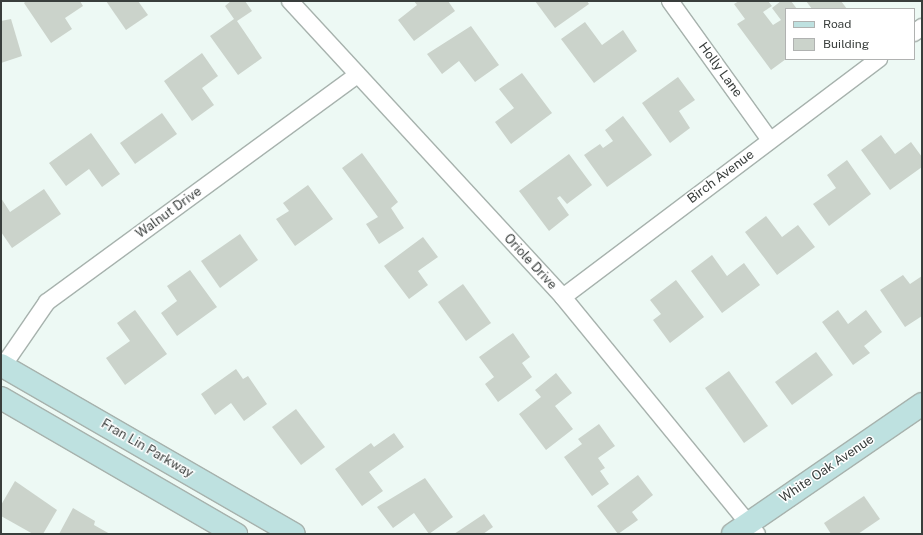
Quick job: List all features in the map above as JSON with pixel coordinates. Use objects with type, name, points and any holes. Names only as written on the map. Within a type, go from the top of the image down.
[{"type":"street","name":"Oriole Drive","points":[[290,1],[563,297],[746,530]]},
{"type":"street","name":"Holly Lane","points":[[670,1],[770,140]]},
{"type":"street","name":"Birch Avenue","points":[[563,297],[878,60]]},
{"type":"street","name":"Walnut Drive","points":[[2,367],[47,302],[357,75]]},
{"type":"street","name":"Fran Lin Parkway","points":[[2,367],[294,534]]},
{"type":"street","points":[[1,398],[236,534]]},
{"type":"street","name":"White Oak Avenue","points":[[746,530],[922,404]]},
{"type":"building","points":[[26,1],[80,1],[83,6],[65,18],[72,29],[51,43],[24,3]]},
{"type":"building","points":[[106,1],[138,1],[148,15],[126,30]]},
{"type":"building","points":[[231,1],[245,1],[252,11],[237,21],[262,58],[238,75],[210,36],[234,19],[225,6]]},
{"type":"building","points":[[414,1],[448,1],[455,11],[414,41],[398,20],[417,5]]},
{"type":"building","points":[[535,1],[587,1],[589,4],[555,28]]},
{"type":"building","points":[[739,1],[768,1],[772,6],[763,12],[773,25],[781,20],[772,8],[781,1],[791,1],[796,8],[785,8],[785,60],[771,70],[737,24],[745,19],[734,4]]},
{"type":"building","points":[[806,1],[841,1],[846,8],[811,8]]},
{"type":"building","points":[[11,19],[22,56],[1,63],[1,21]]},
{"type":"building","points":[[585,22],[602,45],[623,30],[637,51],[594,83],[561,39]]},
{"type":"building","points":[[471,26],[499,65],[475,82],[459,61],[442,74],[427,54]]},
{"type":"building","points":[[202,53],[218,76],[202,88],[214,105],[192,121],[164,81]]},
{"type":"building","points":[[522,73],[552,113],[511,144],[495,122],[514,108],[499,89]]},
{"type":"building","points":[[678,77],[695,100],[679,111],[690,128],[670,143],[642,103]]},
{"type":"building","points":[[162,113],[177,134],[135,164],[120,143]]},
{"type":"building","points":[[623,116],[652,155],[607,187],[584,155],[600,144],[603,148],[613,141],[605,130]]},
{"type":"building","points":[[91,133],[120,174],[102,187],[89,169],[66,186],[49,163]]},
{"type":"building","points":[[881,135],[895,154],[911,142],[922,157],[922,167],[890,190],[861,150]]},
{"type":"building","points":[[362,153],[398,202],[391,208],[404,228],[379,244],[366,224],[378,217],[342,168]]},
{"type":"building","points":[[569,154],[592,185],[567,204],[560,196],[557,198],[569,215],[549,231],[519,191]]},
{"type":"building","points":[[847,160],[871,194],[829,226],[813,204],[836,188],[827,175]]},
{"type":"building","points":[[308,185],[333,219],[295,246],[276,219],[289,211],[283,203]]},
{"type":"building","points":[[44,189],[61,214],[12,248],[1,232],[1,198],[10,212]]},
{"type":"building","points":[[766,216],[782,237],[798,225],[815,247],[777,275],[745,232]]},
{"type":"building","points":[[240,234],[258,260],[220,288],[201,261]]},
{"type":"building","points":[[423,237],[438,257],[418,271],[428,285],[409,299],[384,266]]},
{"type":"building","points":[[712,255],[727,276],[744,263],[760,285],[722,313],[691,271]]},
{"type":"building","points":[[190,270],[217,307],[177,336],[161,313],[177,301],[167,286]]},
{"type":"building","points":[[903,275],[910,284],[922,276],[922,316],[905,327],[880,290]]},
{"type":"building","points":[[676,280],[704,317],[670,343],[653,320],[661,314],[650,300]]},
{"type":"building","points":[[463,284],[491,323],[466,341],[438,302]]},
{"type":"building","points":[[135,310],[167,354],[125,385],[106,358],[130,341],[117,323]]},
{"type":"building","points":[[838,310],[848,324],[866,310],[882,332],[864,346],[870,353],[853,365],[822,322]]},
{"type":"building","points":[[513,333],[530,357],[522,363],[532,377],[498,402],[485,384],[494,377],[479,357]]},
{"type":"building","points":[[816,352],[833,375],[792,405],[775,382]]},
{"type":"building","points":[[236,369],[243,379],[248,376],[267,404],[244,421],[231,403],[215,415],[201,394]]},
{"type":"building","points":[[729,371],[768,426],[744,443],[705,388]]},
{"type":"building","points":[[556,373],[572,393],[555,406],[573,429],[546,450],[519,414],[541,397],[535,390]]},
{"type":"building","points":[[296,409],[325,447],[301,465],[272,427]]},
{"type":"building","points":[[599,424],[615,446],[598,458],[605,468],[600,471],[609,484],[592,496],[564,457],[582,444],[578,439]]},
{"type":"building","points":[[394,433],[404,447],[369,472],[383,491],[362,506],[335,469],[371,443],[374,447]]},
{"type":"building","points":[[638,475],[653,495],[632,512],[638,520],[618,534],[597,506]]},
{"type":"building","points":[[425,478],[453,517],[429,534],[414,513],[393,528],[377,507]]},
{"type":"building","points":[[15,481],[57,510],[43,534],[33,534],[1,516],[1,505]]},
{"type":"building","points":[[864,496],[880,519],[858,534],[831,534],[824,523]]},
{"type":"building","points":[[73,508],[95,521],[94,525],[110,534],[59,534]]},
{"type":"building","points":[[484,514],[493,527],[483,534],[454,534]]}]
